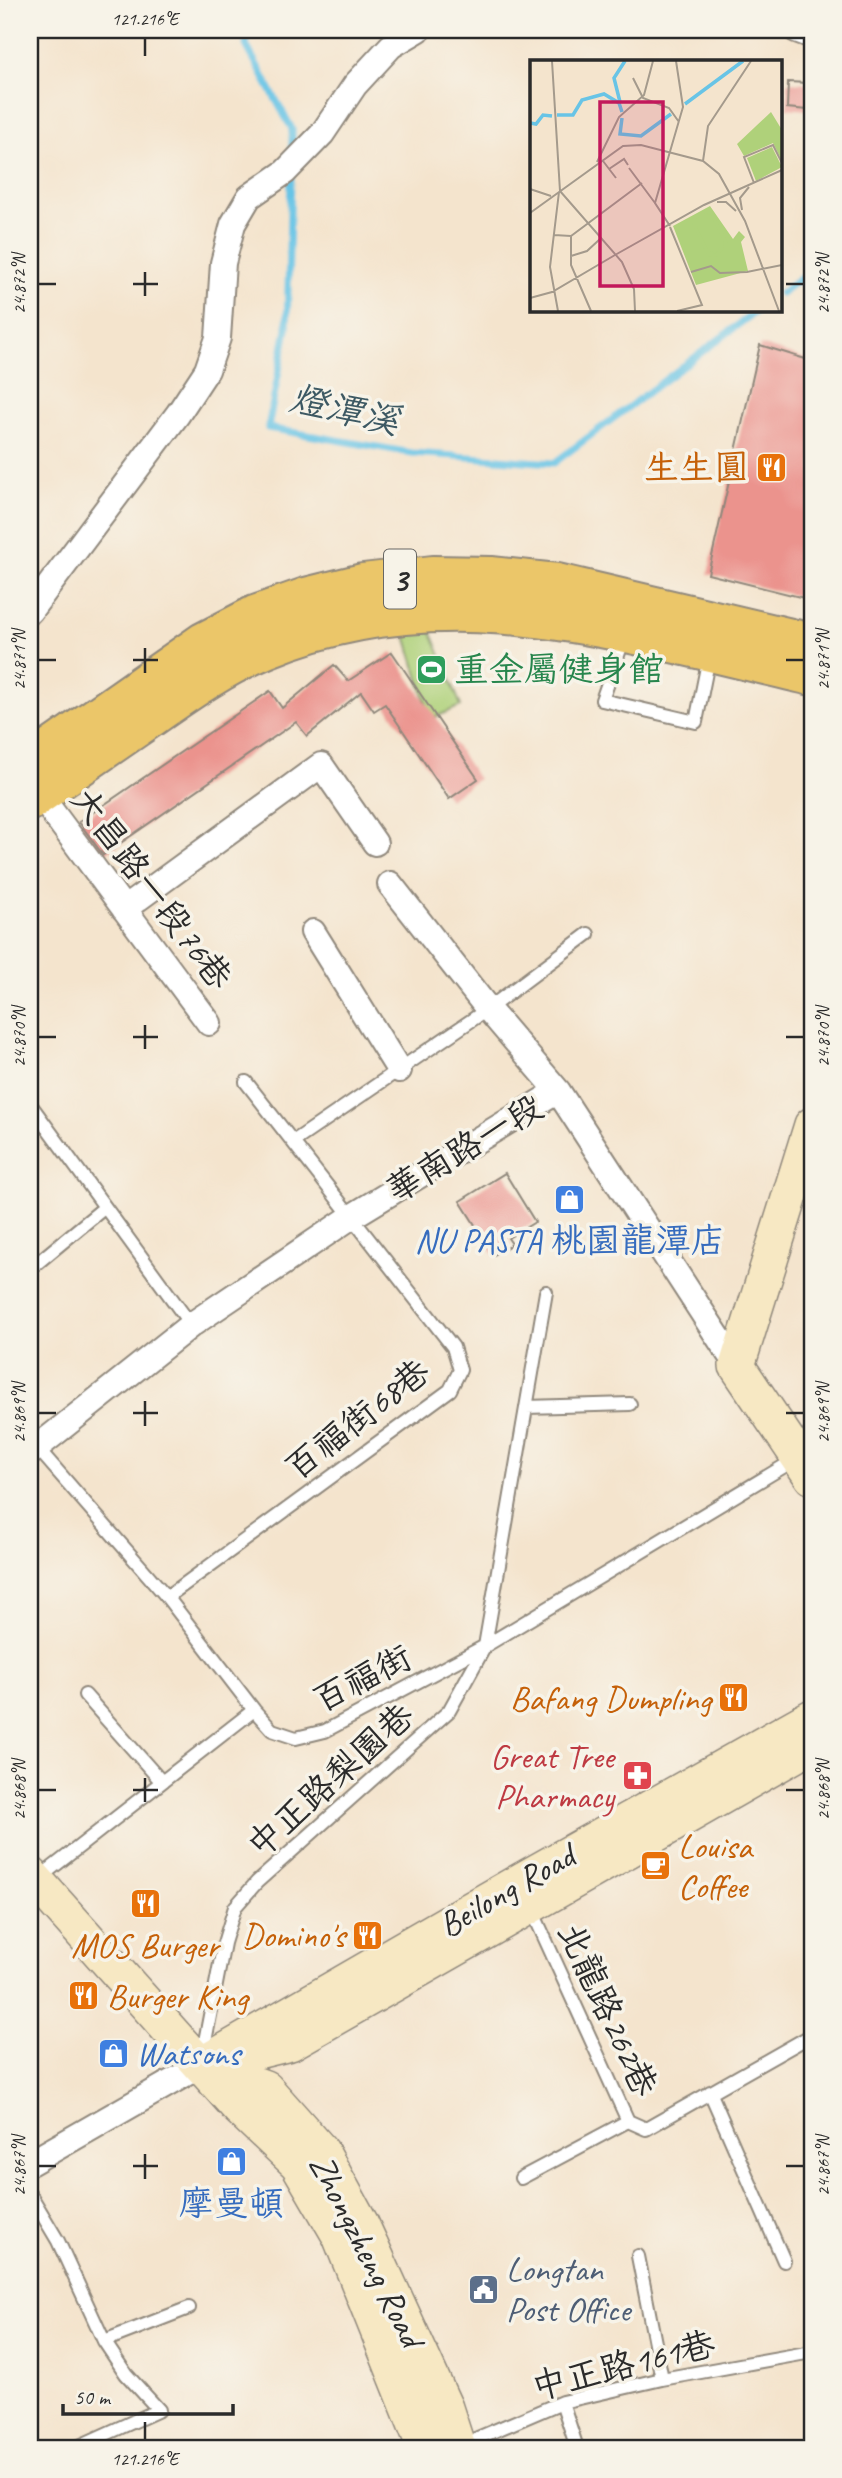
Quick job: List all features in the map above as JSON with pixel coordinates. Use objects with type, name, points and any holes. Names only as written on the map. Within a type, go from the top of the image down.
[{"type":"main road","name":"3","points":[[33,786],[203,642],[255,615],[306,597],[363,583],[433,575],[491,576],[557,583],[812,643]]},
{"type":"main road","name":"3","points":[[33,786],[212,676],[265,649],[314,631],[377,616],[440,611],[501,612],[565,620],[812,676]]},
{"type":"main road","points":[[737,1366],[812,1125]]},
{"type":"main road","name":"華南路一段","points":[[737,1366],[806,1467]]},
{"type":"main road","name":"Beilong Road","points":[[524,1895],[812,1717]]},
{"type":"main road","name":"Beilong Road","points":[[201,2065],[812,1745]]},
{"type":"main road","name":"Zhongzheng Road","points":[[32,1877],[201,2065],[265,2088],[321,2151],[361,2224],[445,2408],[437,2446]]},
{"type":"street","points":[[30,611],[178,414],[207,370],[218,338],[223,263],[233,223],[249,197],[285,172],[322,134],[355,85],[391,46],[418,30]]},
{"type":"street","points":[[796,30],[812,36]]},
{"type":"street","points":[[124,909],[321,765],[375,843]]},
{"type":"street","name":"大昌路一段76巷","points":[[33,786],[209,1023]]},
{"type":"street","points":[[390,884],[488,1009],[558,1091]]},
{"type":"street","points":[[313,933],[399,1070]]},
{"type":"street","name":"華南路一段","points":[[32,1447],[191,1325],[351,1217],[558,1091],[737,1366]]},
{"type":"street","name":"Beilong Road","points":[[30,2163],[201,2065]]},
{"type":"lane","points":[[626,634],[602,700],[696,722],[709,653]]},
{"type":"lane","points":[[293,1142],[488,1009],[587,934]]},
{"type":"lane","name":"百福街68巷","points":[[167,1597],[450,1390],[460,1370],[453,1347],[246,1082]]},
{"type":"lane","points":[[30,1104],[191,1325]]},
{"type":"lane","points":[[30,1269],[104,1207]]},
{"type":"lane","name":"中正路梨園巷","points":[[201,2065],[224,1943],[235,1907],[257,1882],[449,1712],[485,1646],[546,1292]]},
{"type":"lane","points":[[526,1407],[630,1404]]},
{"type":"lane","name":"百福街","points":[[32,1447],[167,1597],[272,1730],[296,1738],[325,1731],[485,1646],[806,1467]]},
{"type":"lane","points":[[85,1695],[161,1781]]},
{"type":"lane","points":[[32,1877],[254,1710]]},
{"type":"lane","name":"北龍路262巷","points":[[524,1895],[628,2121],[646,2129],[812,2035]]},
{"type":"lane","points":[[710,2092],[784,2261]]},
{"type":"lane","points":[[521,2178],[628,2121]]},
{"type":"lane","points":[[30,2194],[58,2241],[104,2341],[126,2374],[159,2410],[75,2448]]},
{"type":"lane","points":[[638,2256],[662,2379]]},
{"type":"lane","points":[[104,2341],[189,2308]]},
{"type":"lane","name":"中正路161巷","points":[[437,2446],[562,2402],[662,2379],[812,2352]]},
{"type":"lane","points":[[562,2402],[577,2448]]},
{"type":"green space","name":"重金屬健身館","points":[[430,628],[461,706],[431,719],[405,632]]},
{"type":"building","points":[[788,82],[808,83],[807,110],[787,108]]},
{"type":"building","name":"生生圓","points":[[760,345],[812,361],[812,600],[708,574]]},
{"type":"building","points":[[392,652],[478,779],[449,799],[385,704],[374,711],[361,692],[307,736],[296,722],[103,855],[79,822],[270,691],[282,708],[334,665],[348,681]]},
{"type":"building","points":[[505,1173],[535,1222],[508,1238],[512,1244],[494,1255],[460,1201]]},
{"type":"waterway","name":"燈潭溪","points":[[248,30],[246,45],[292,129],[292,157]]},
{"type":"waterway","name":"燈潭溪","points":[[291,176],[287,329],[268,428],[412,453],[554,463],[755,312]]},
{"type":"waterway","name":"燈潭溪","points":[[782,292],[812,270]]},
{"type":"place","name":"生生圓","points":[[772,467]]},
{"type":"place","name":"重金屬健身館","points":[[431,669]]},
{"type":"place","name":"NU PASTA 桃園龍潭店","points":[[570,1199]]},
{"type":"place","name":"Bafang Dumpling","points":[[734,1698]]},
{"type":"place","name":"Great Tree Pharmacy","points":[[637,1776]]},
{"type":"place","name":"Louisa Coffee","points":[[655,1866]]},
{"type":"place","name":"MOS Burger","points":[[145,1904]]},
{"type":"place","name":"Domino's","points":[[368,1935]]},
{"type":"place","name":"Burger King","points":[[84,1996]]},
{"type":"place","name":"Watsons","points":[[113,2053]]},
{"type":"place","name":"摩曼頓","points":[[231,2162]]},
{"type":"place","name":"Longtan Post Office","points":[[483,2289]]}]
